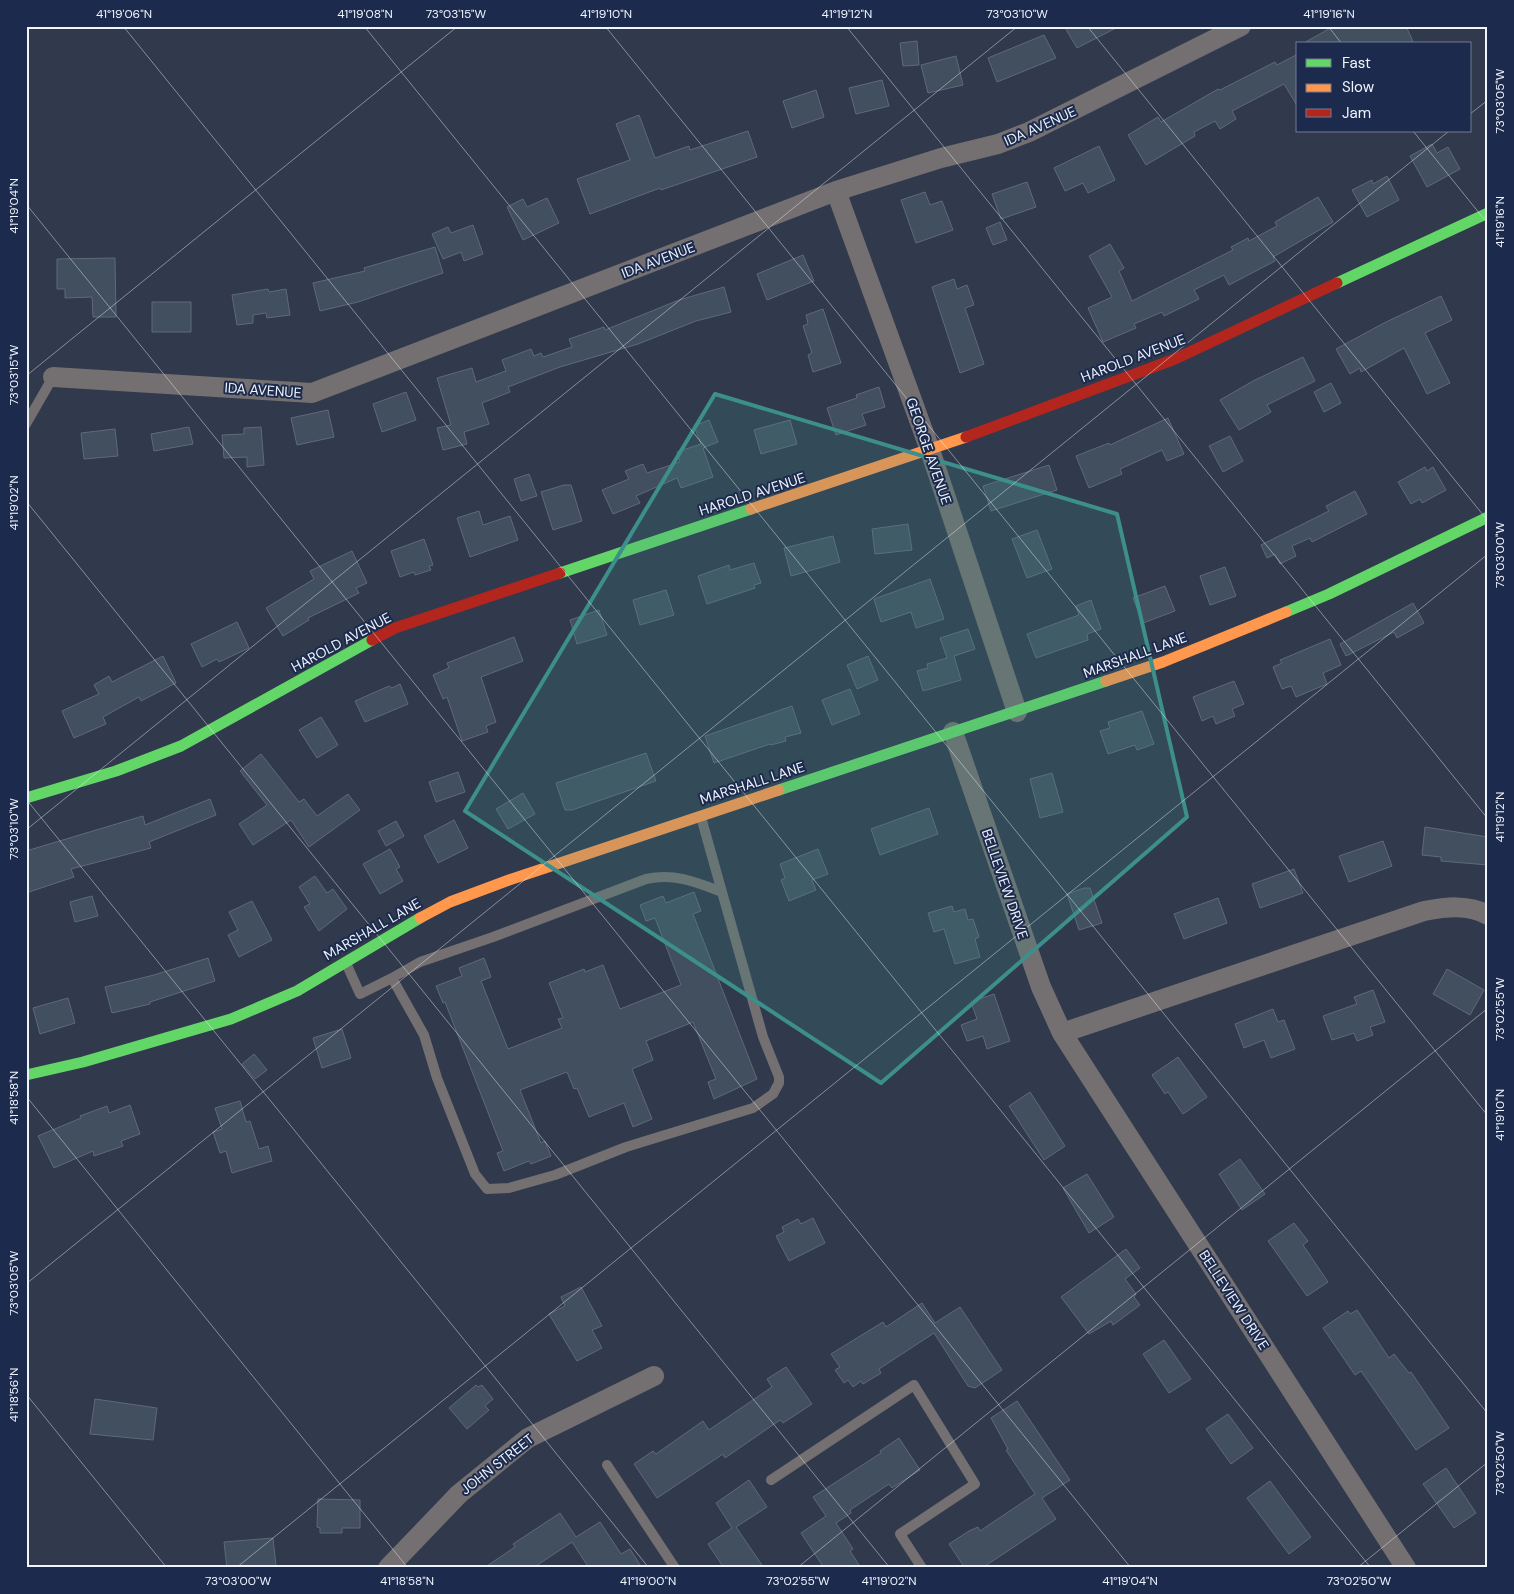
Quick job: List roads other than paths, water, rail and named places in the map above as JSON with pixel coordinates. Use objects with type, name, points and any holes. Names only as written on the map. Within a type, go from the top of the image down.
[{"type":"street","name":"IDA AVENUE","points":[[54,377],[312,393],[836,191],[941,158],[998,144],[1029,132],[1241,26]]},
{"type":"street","name":"GEORGE AVENUE","points":[[836,191],[930,450],[1018,712]]},
{"type":"street","name":"HAROLD AVENUE","points":[[26,798],[133,767],[202,737],[349,651],[395,628],[930,450],[1175,359],[1488,213]]},
{"type":"street","name":"MARSHALL LANE","points":[[26,1075],[83,1062],[231,1019],[297,991],[345,961],[450,902],[509,880],[1018,712],[1163,662],[1261,624],[1329,594],[1488,517]]},
{"type":"street","name":"BELLEVIEW DRIVE","points":[[953,732],[1041,988],[1062,1033],[1406,1568]]},
{"type":"street","points":[[1062,1033],[1424,911],[1453,906],[1488,915]]},
{"type":"street","name":"JOHN STREET","points":[[388,1568],[459,1494],[528,1438],[654,1376]]},
{"type":"lane","points":[[26,424],[54,377]]},
{"type":"lane","points":[[392,978],[424,1035],[436,1078],[475,1174],[487,1189],[509,1188],[555,1175],[626,1147],[753,1108],[764,1102],[777,1089],[779,1077],[763,1037],[701,816]]},
{"type":"lane","points":[[345,961],[360,994],[420,962],[511,930],[646,878],[664,875],[681,877],[722,892]]},
{"type":"lane","points":[[772,1480],[914,1385],[975,1484],[900,1534],[922,1568]]},
{"type":"lane","points":[[607,1466],[675,1568]]}]
